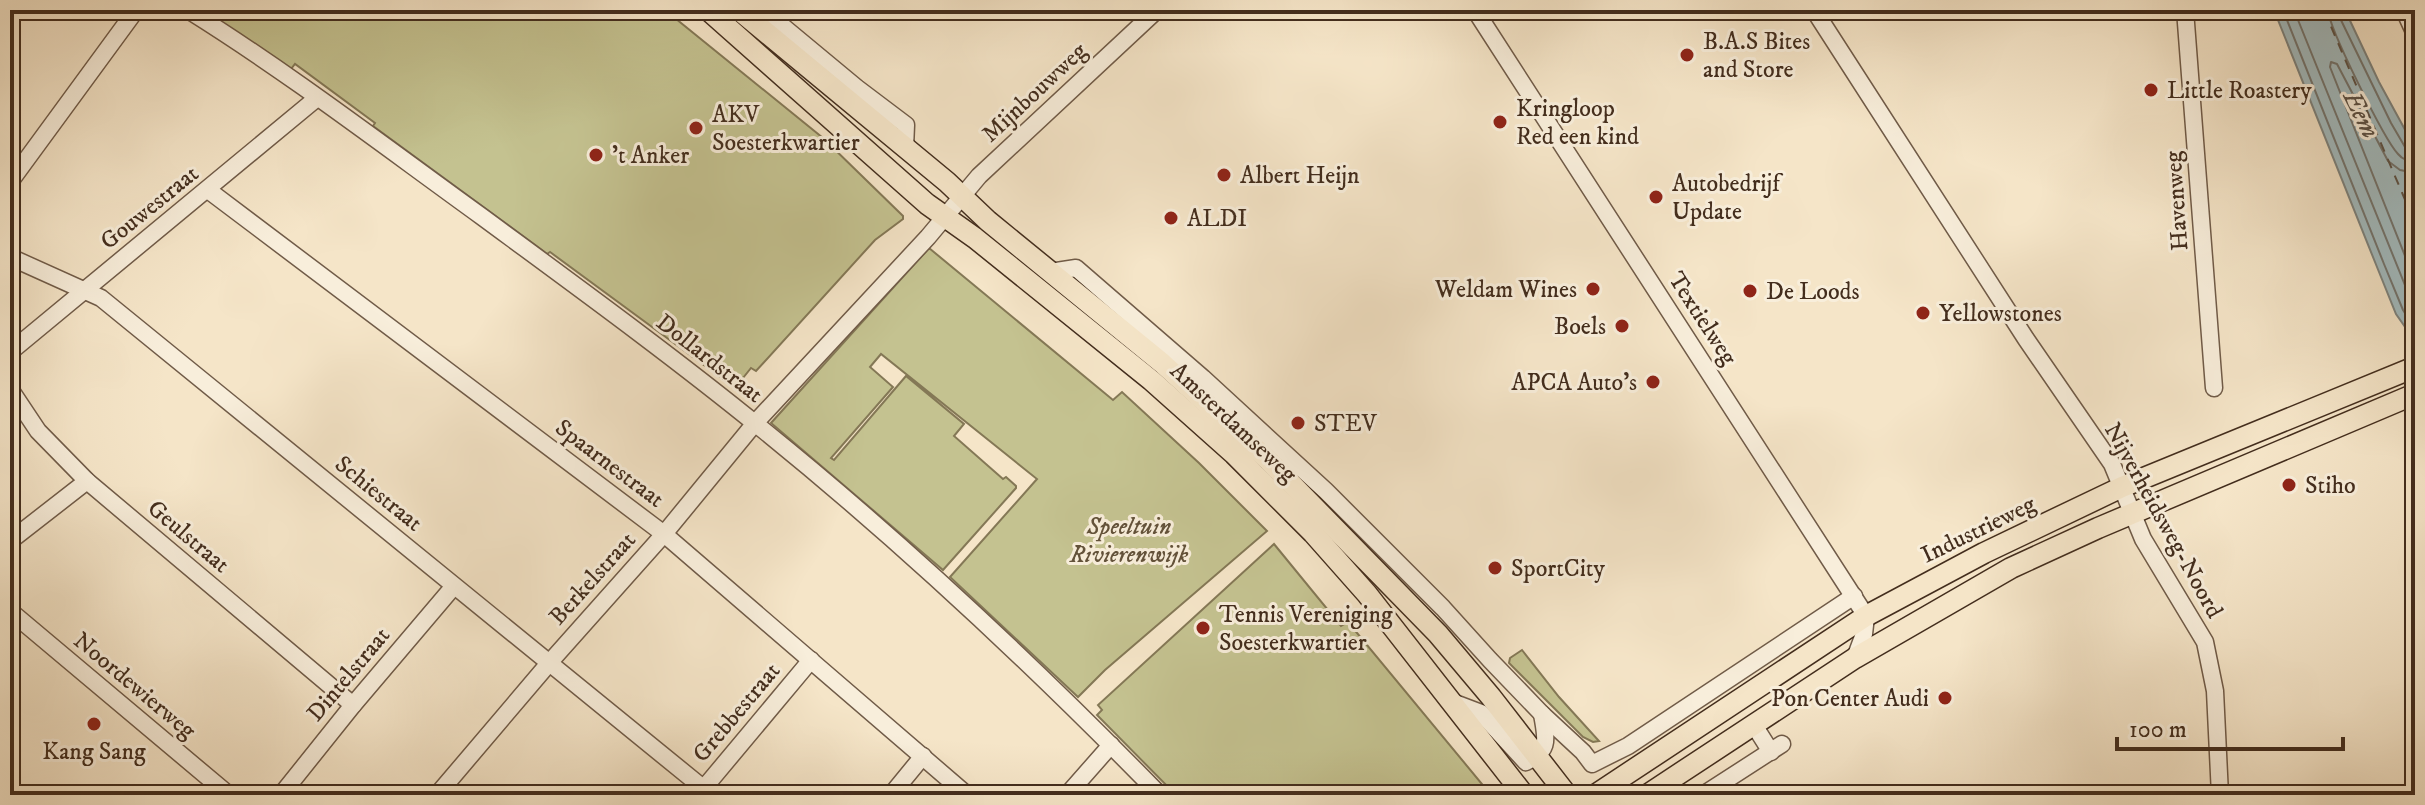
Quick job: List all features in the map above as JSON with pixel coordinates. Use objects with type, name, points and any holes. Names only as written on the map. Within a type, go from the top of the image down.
[{"type":"main road","name":"Amsterdamseweg","points":[[708,10],[927,204],[1151,380],[1234,454],[1336,559],[1402,637],[1524,795]]},
{"type":"main road","name":"Amsterdamseweg","points":[[739,10],[988,221],[1162,363],[1302,492],[1438,634],[1567,795]]},
{"type":"main road","name":"Industrieweg","points":[[1595,795],[1866,616],[1984,553],[2122,487],[2415,367]]},
{"type":"main road","name":"Industrieweg","points":[[1647,795],[1855,658],[2011,568],[2415,394]]},
{"type":"street","points":[[10,182],[136,10]]},
{"type":"street","name":"Dollardstraat","points":[[188,10],[240,42],[583,291],[755,423],[999,634],[1160,795]]},
{"type":"street","name":"Amsterdamseweg","points":[[763,10],[906,125],[905,148]]},
{"type":"street","name":"Mijnbouwweg","points":[[962,196],[979,176],[1157,10]]},
{"type":"street","name":"Textielweg","points":[[1475,10],[1866,616]]},
{"type":"street","name":"Havenweg","points":[[2185,10],[2214,388]]},
{"type":"street","points":[[2404,10],[2415,34]]},
{"type":"street","name":"Nijverheidsweg-Noord","points":[[1822,12],[2026,339],[2112,464],[2143,539],[2205,642],[2215,691],[2220,795]]},
{"type":"street","name":"Gouwestraat","points":[[10,352],[317,98]]},
{"type":"street","name":"Spaarnestraat","points":[[208,190],[664,534],[967,795]]},
{"type":"street","points":[[945,216],[962,196]]},
{"type":"street","name":"Berkelstraat","points":[[438,795],[664,534],[755,423],[945,216]]},
{"type":"street","name":"Schiestraat","points":[[10,257],[85,290],[113,307],[550,662],[700,791]]},
{"type":"street","name":"Amsterdamseweg","points":[[1050,272],[1076,268],[1203,378],[1326,491],[1592,764],[1628,746],[1854,596]]},
{"type":"street","name":"Geulstraat","points":[[10,389],[38,431],[87,481],[353,705]]},
{"type":"street","points":[[10,541],[87,481]]},
{"type":"street","name":"Dintelstraat","points":[[281,795],[454,586]]},
{"type":"street","name":"Noordewierweg","points":[[10,611],[229,795]]},
{"type":"street","points":[[1855,658],[1864,634],[1866,616]]},
{"type":"street","name":"Grebbestraat","points":[[700,791],[811,660]]},
{"type":"street","name":"Amsterdamseweg","points":[[1452,702],[1481,713],[1526,762],[1537,755]]},
{"type":"street","points":[[1537,755],[1543,751],[1546,741],[1542,714]]},
{"type":"street","points":[[1703,795],[1776,748],[1754,725]]},
{"type":"street","points":[[1067,795],[1111,745]]},
{"type":"street","points":[[891,795],[923,756]]},
{"type":"green space","points":[[201,10],[665,10],[823,138],[903,219],[875,240],[756,371],[751,368],[735,388],[373,126],[375,123],[295,64],[291,69]]},
{"type":"green space","name":"Speeltuin Rivierenwijk","points":[[929,248],[1113,400],[1122,392],[1267,531],[1105,670],[1078,697],[950,577],[1037,479],[881,354],[870,367],[893,387],[831,458],[834,460],[906,376],[964,424],[954,436],[1003,479],[1006,477],[1016,486],[943,570],[771,423]]},
{"type":"green space","points":[[1274,544],[1341,626],[1348,622],[1491,795],[1176,795],[1097,715],[1102,710],[1098,705]]},
{"type":"green space","points":[[1522,650],[1599,741],[1593,742],[1583,737],[1509,663],[1510,658]]},
{"type":"water","name":"Eem","points":[[2274,10],[2345,10],[2415,148],[2415,341],[2396,314]]},
{"type":"ferry route","points":[[2324,10],[2415,223]]},
{"type":"place","name":"B.A.S Bites and Store","points":[[1687,55]]},
{"type":"place","name":"Little Roastery","points":[[2151,90]]},
{"type":"place","name":"Kringloop Red een kind","points":[[1500,122]]},
{"type":"place","name":"AKV Soesterkwartier","points":[[696,128]]},
{"type":"place","name":"'t Anker","points":[[596,155]]},
{"type":"place","name":"Albert Heijn","points":[[1224,175]]},
{"type":"place","name":"Autobedrijf Update","points":[[1656,197]]},
{"type":"place","name":"ALDI","points":[[1171,218]]},
{"type":"place","name":"Weldam Wines","points":[[1593,289]]},
{"type":"place","name":"De Loods","points":[[1750,291]]},
{"type":"place","name":"Yellowstones","points":[[1923,313]]},
{"type":"place","name":"Boels","points":[[1622,326]]},
{"type":"place","name":"APCA Auto's","points":[[1653,382]]},
{"type":"place","name":"STEV","points":[[1298,423]]},
{"type":"place","name":"Stiho","points":[[2289,485]]},
{"type":"place","name":"SportCity","points":[[1495,568]]},
{"type":"place","name":"Tennis Vereniging Soesterkwartier","points":[[1203,628]]},
{"type":"place","name":"Pon Center Audi","points":[[1945,698]]},
{"type":"place","name":"Kang Sang","points":[[94,724]]}]
